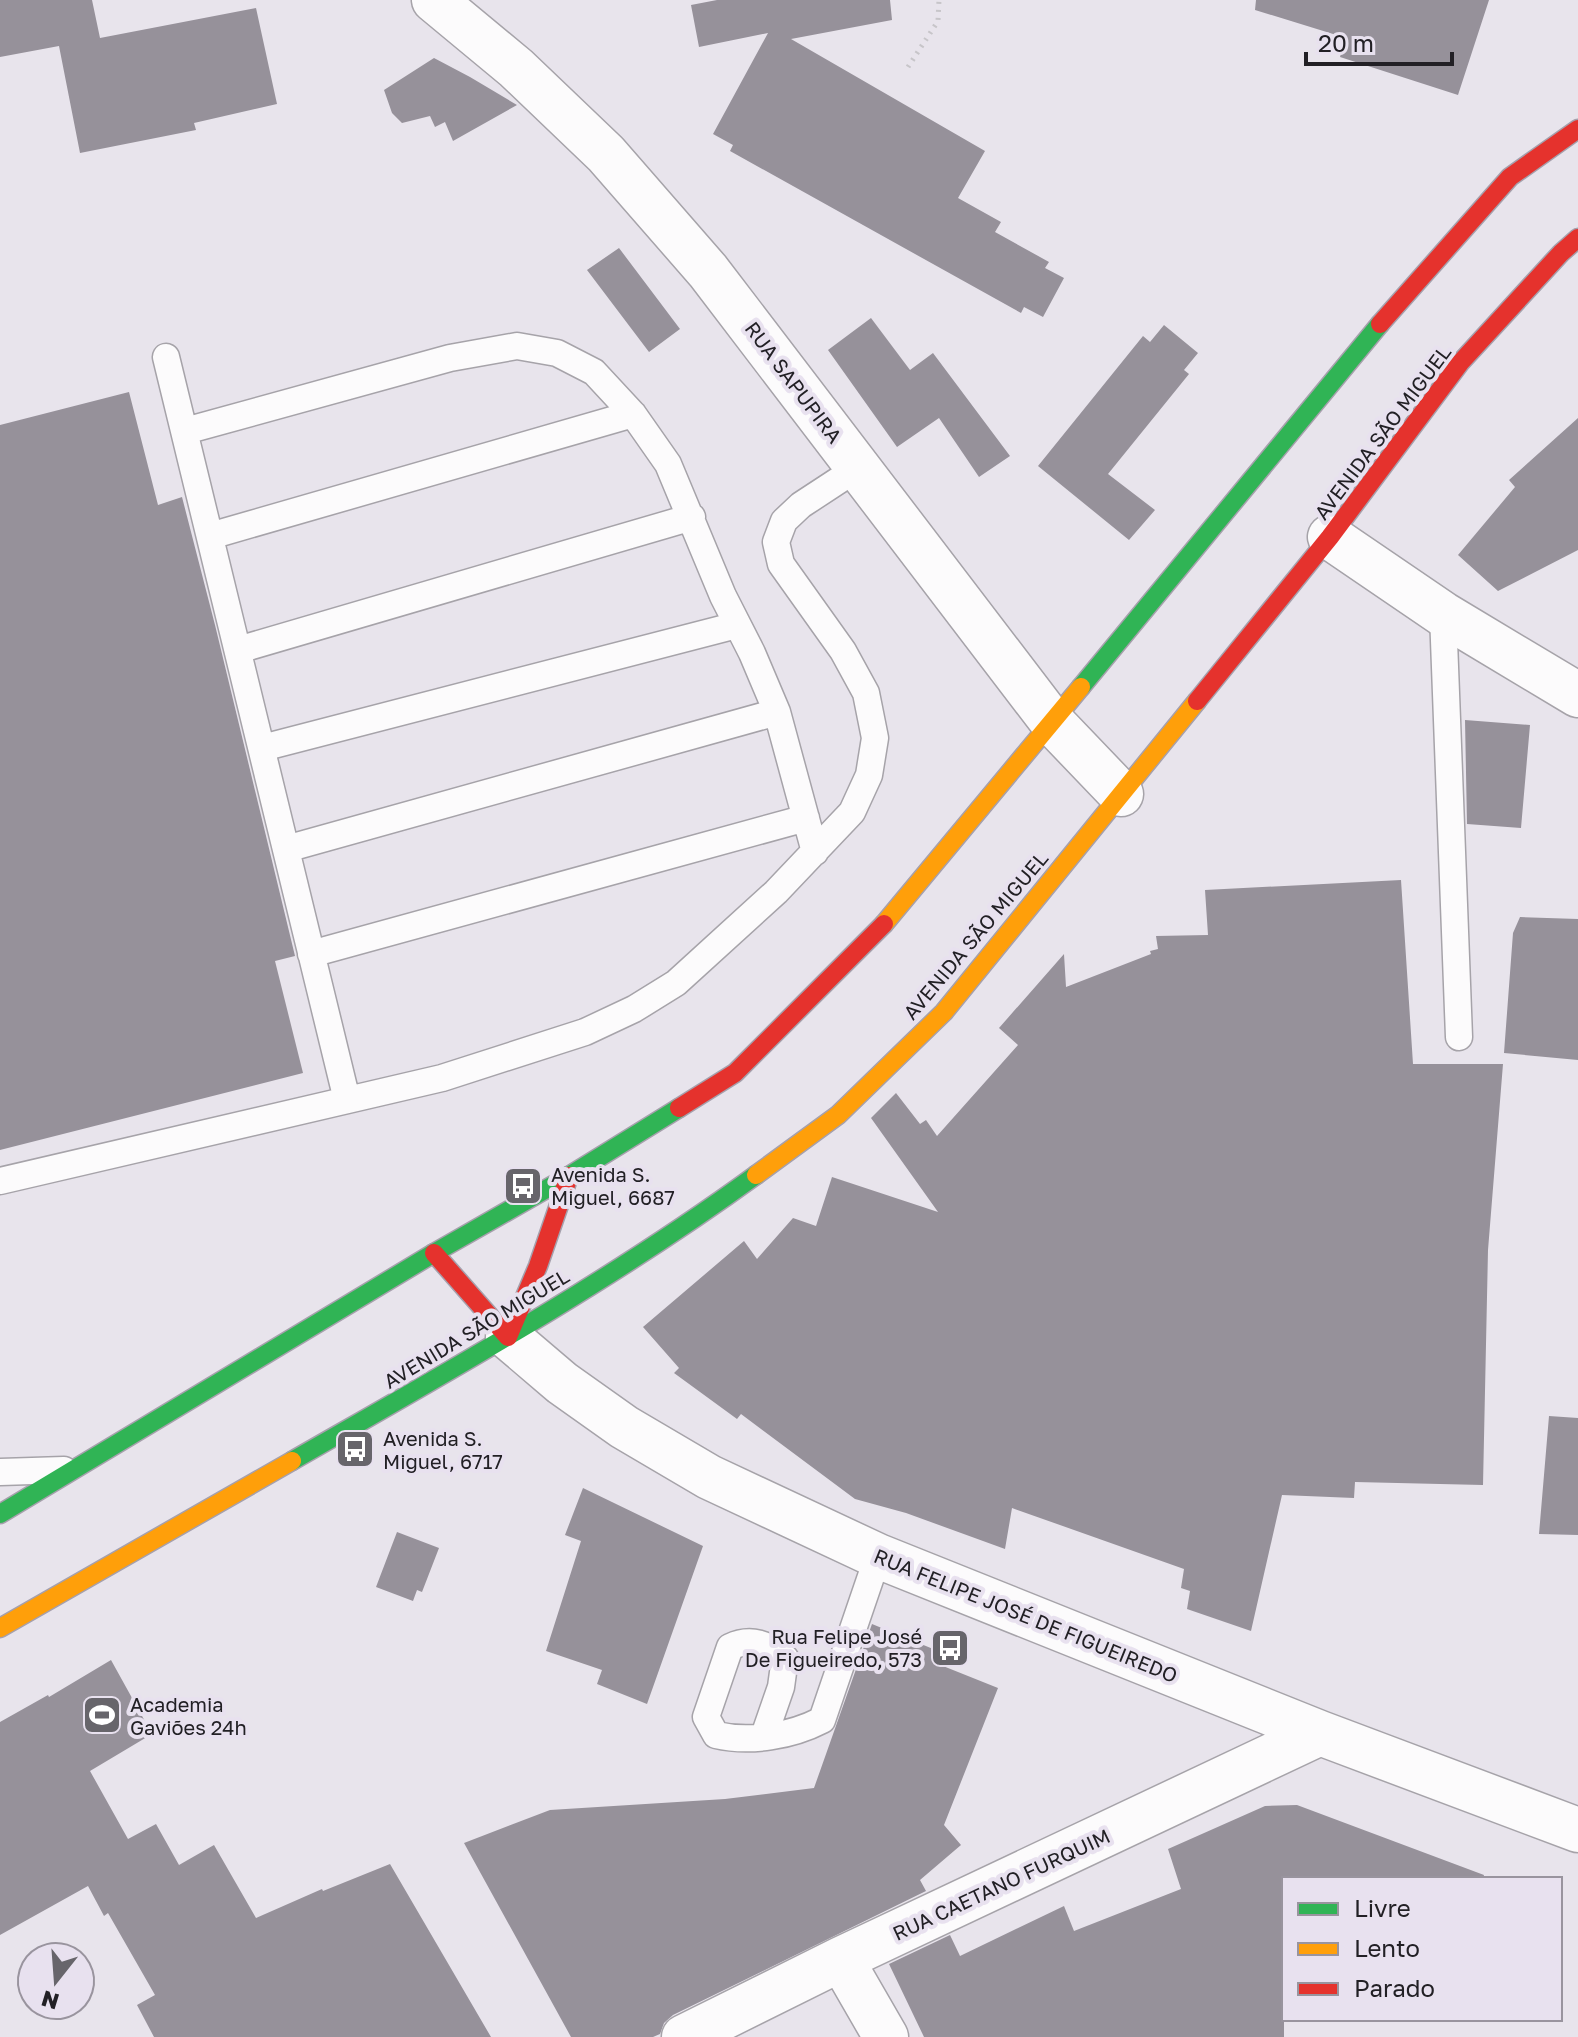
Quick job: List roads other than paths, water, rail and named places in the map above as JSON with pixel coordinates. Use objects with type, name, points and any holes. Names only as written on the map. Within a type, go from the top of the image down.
[{"type":"main road","points":[[0,1514],[434,1253],[569,1176],[735,1073],[894,914],[1446,248],[1510,177],[1578,129]]},
{"type":"main road","name":"AVENIDA SÃO MIGUEL","points":[[0,1628],[508,1337],[695,1219],[838,1115],[944,1012],[1330,537],[1460,363],[1578,238]]},
{"type":"main road","points":[[434,1253],[508,1337],[538,1266],[569,1176]]},
{"type":"street","name":"RUA SAPUPIRA","points":[[434,0],[516,68],[606,154],[708,271],[1053,723],[1121,794]]},
{"type":"street","points":[[1330,537],[1443,614],[1578,695]]},
{"type":"street","name":"RUA FELIPE JOSÉ DE FIGUEIREDO","points":[[508,1337],[562,1383],[624,1427],[709,1477],[878,1556],[1320,1733],[1578,1830]]},
{"type":"street","name":"RUA CAETANO FURQUIM","points":[[684,2037],[841,1959],[1320,1733]]},
{"type":"street","points":[[841,1959],[886,2037]]},
{"type":"lane","points":[[185,431],[450,358],[517,346],[557,353],[594,372],[633,414],[668,464],[704,553],[777,712],[815,852]]},
{"type":"lane","points":[[166,357],[347,1100]]},
{"type":"lane","points":[[210,536],[633,414]]},
{"type":"lane","points":[[0,1181],[442,1078],[585,1032],[634,1009],[676,983],[815,852],[852,812],[869,775],[875,738],[866,693],[843,651],[781,564],[776,542],[784,521],[801,505],[859,467]]},
{"type":"lane","points":[[238,650],[692,517]]},
{"type":"lane","points":[[1443,614],[1459,1037]]},
{"type":"lane","points":[[262,748],[737,625]]},
{"type":"lane","points":[[286,849],[777,712]]},
{"type":"lane","points":[[311,954],[806,818]]},
{"type":"lane","points":[[0,1472],[73,1470]]},
{"type":"lane","points":[[764,1736],[802,1730],[822,1720],[878,1556]]},
{"type":"place","name":"Avenida S. Miguel, 6687","points":[[523,1186]]},
{"type":"place","name":"Avenida S. Miguel, 6717","points":[[355,1449]]},
{"type":"place","name":"Rua Felipe José De Figueiredo, 573","points":[[950,1648]]},
{"type":"place","name":"Academia Gaviões 24h","points":[[102,1715]]}]
